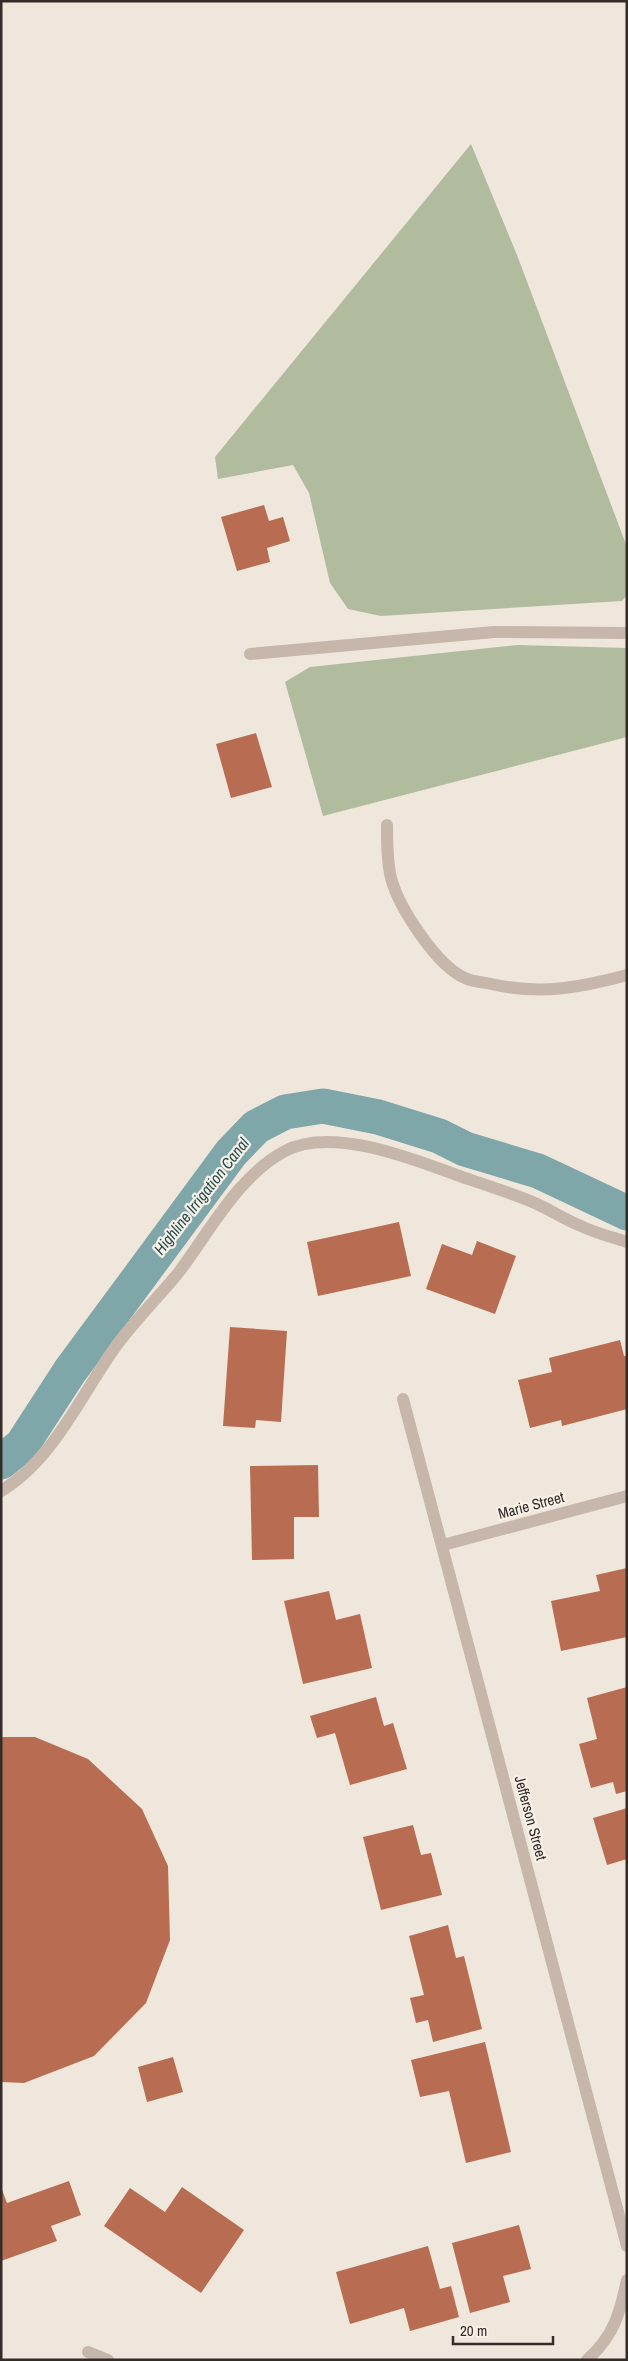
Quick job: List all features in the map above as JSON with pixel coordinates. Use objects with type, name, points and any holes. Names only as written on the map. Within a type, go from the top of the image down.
[{"type":"street","points":[[250,654],[494,632],[627,632]]},
{"type":"street","points":[[387,825],[388,854],[392,880],[410,919],[430,950],[464,978],[520,990],[582,987],[627,976]]},
{"type":"street","points":[[1,1491],[29,1470],[51,1443],[115,1348],[178,1273],[243,1185],[271,1160],[286,1150],[312,1144],[348,1142],[402,1155],[538,1205],[582,1227],[627,1242]]},
{"type":"street","name":"Jefferson Street","points":[[403,1399],[627,2246]]},
{"type":"street","name":"Marie Street","points":[[443,1545],[627,1496]]},
{"type":"street","points":[[587,2360],[601,2348],[619,2317],[627,2280]]},
{"type":"street","points":[[88,2352],[108,2360]]},
{"type":"green space","points":[[471,144],[517,255],[627,547],[627,595],[622,601],[381,616],[348,609],[330,583],[309,493],[293,465],[218,479],[215,457]]},
{"type":"green space","points":[[518,645],[627,648],[627,737],[323,816],[285,682],[310,667]]},
{"type":"building","points":[[264,505],[269,521],[283,517],[290,541],[267,548],[270,562],[237,571],[221,517]]},
{"type":"building","points":[[256,733],[272,787],[231,798],[216,744]]},
{"type":"building","points":[[399,1222],[411,1276],[318,1296],[307,1242]]},
{"type":"building","points":[[477,1241],[516,1256],[495,1314],[426,1289],[442,1244],[472,1255]]},
{"type":"building","points":[[230,1327],[287,1331],[281,1422],[256,1420],[255,1428],[223,1426]]},
{"type":"building","points":[[620,1340],[624,1356],[627,1356],[627,1409],[562,1426],[561,1420],[530,1428],[518,1380],[552,1372],[549,1358]]},
{"type":"building","points":[[318,1465],[319,1517],[294,1517],[294,1559],[252,1560],[250,1466]]},
{"type":"building","points":[[627,1568],[627,1637],[561,1651],[551,1601],[600,1591],[596,1575]]},
{"type":"building","points":[[329,1591],[336,1620],[360,1614],[372,1668],[303,1684],[284,1601]]},
{"type":"building","points":[[627,1687],[627,1791],[616,1794],[613,1782],[591,1788],[579,1744],[597,1739],[587,1698]]},
{"type":"building","points":[[376,1697],[384,1726],[393,1723],[407,1769],[350,1785],[335,1733],[317,1738],[310,1716]]},
{"type":"building","points":[[1,1737],[35,1737],[88,1759],[142,1809],[168,1866],[170,1940],[146,2003],[94,2056],[24,2083],[1,2082]]},
{"type":"building","points":[[627,1808],[627,1859],[607,1865],[593,1818]]},
{"type":"building","points":[[413,1825],[421,1855],[431,1853],[442,1895],[381,1910],[363,1837]]},
{"type":"building","points":[[448,1925],[456,1958],[464,1956],[482,2029],[433,2042],[428,2020],[416,2023],[410,1998],[424,1995],[409,1936]]},
{"type":"building","points":[[485,2042],[511,2152],[466,2163],[449,2091],[420,2097],[411,2060]]},
{"type":"building","points":[[173,2057],[183,2092],[147,2102],[138,2067]]},
{"type":"building","points":[[69,2181],[81,2215],[51,2226],[57,2241],[1,2261],[1,2187],[7,2203]]},
{"type":"building","points":[[182,2187],[244,2230],[201,2293],[104,2226],[130,2188],[165,2212]]},
{"type":"building","points":[[519,2225],[531,2269],[503,2276],[510,2302],[470,2313],[452,2243]]},
{"type":"building","points":[[428,2246],[440,2289],[451,2286],[459,2317],[410,2331],[404,2308],[350,2324],[336,2272]]},
{"type":"waterway","name":"Highline Irrigation Canal","points":[[1,1462],[22,1445],[70,1371],[231,1153],[256,1127],[285,1112],[323,1106],[378,1117],[439,1136],[465,1149],[538,1171],[627,1213]]}]
